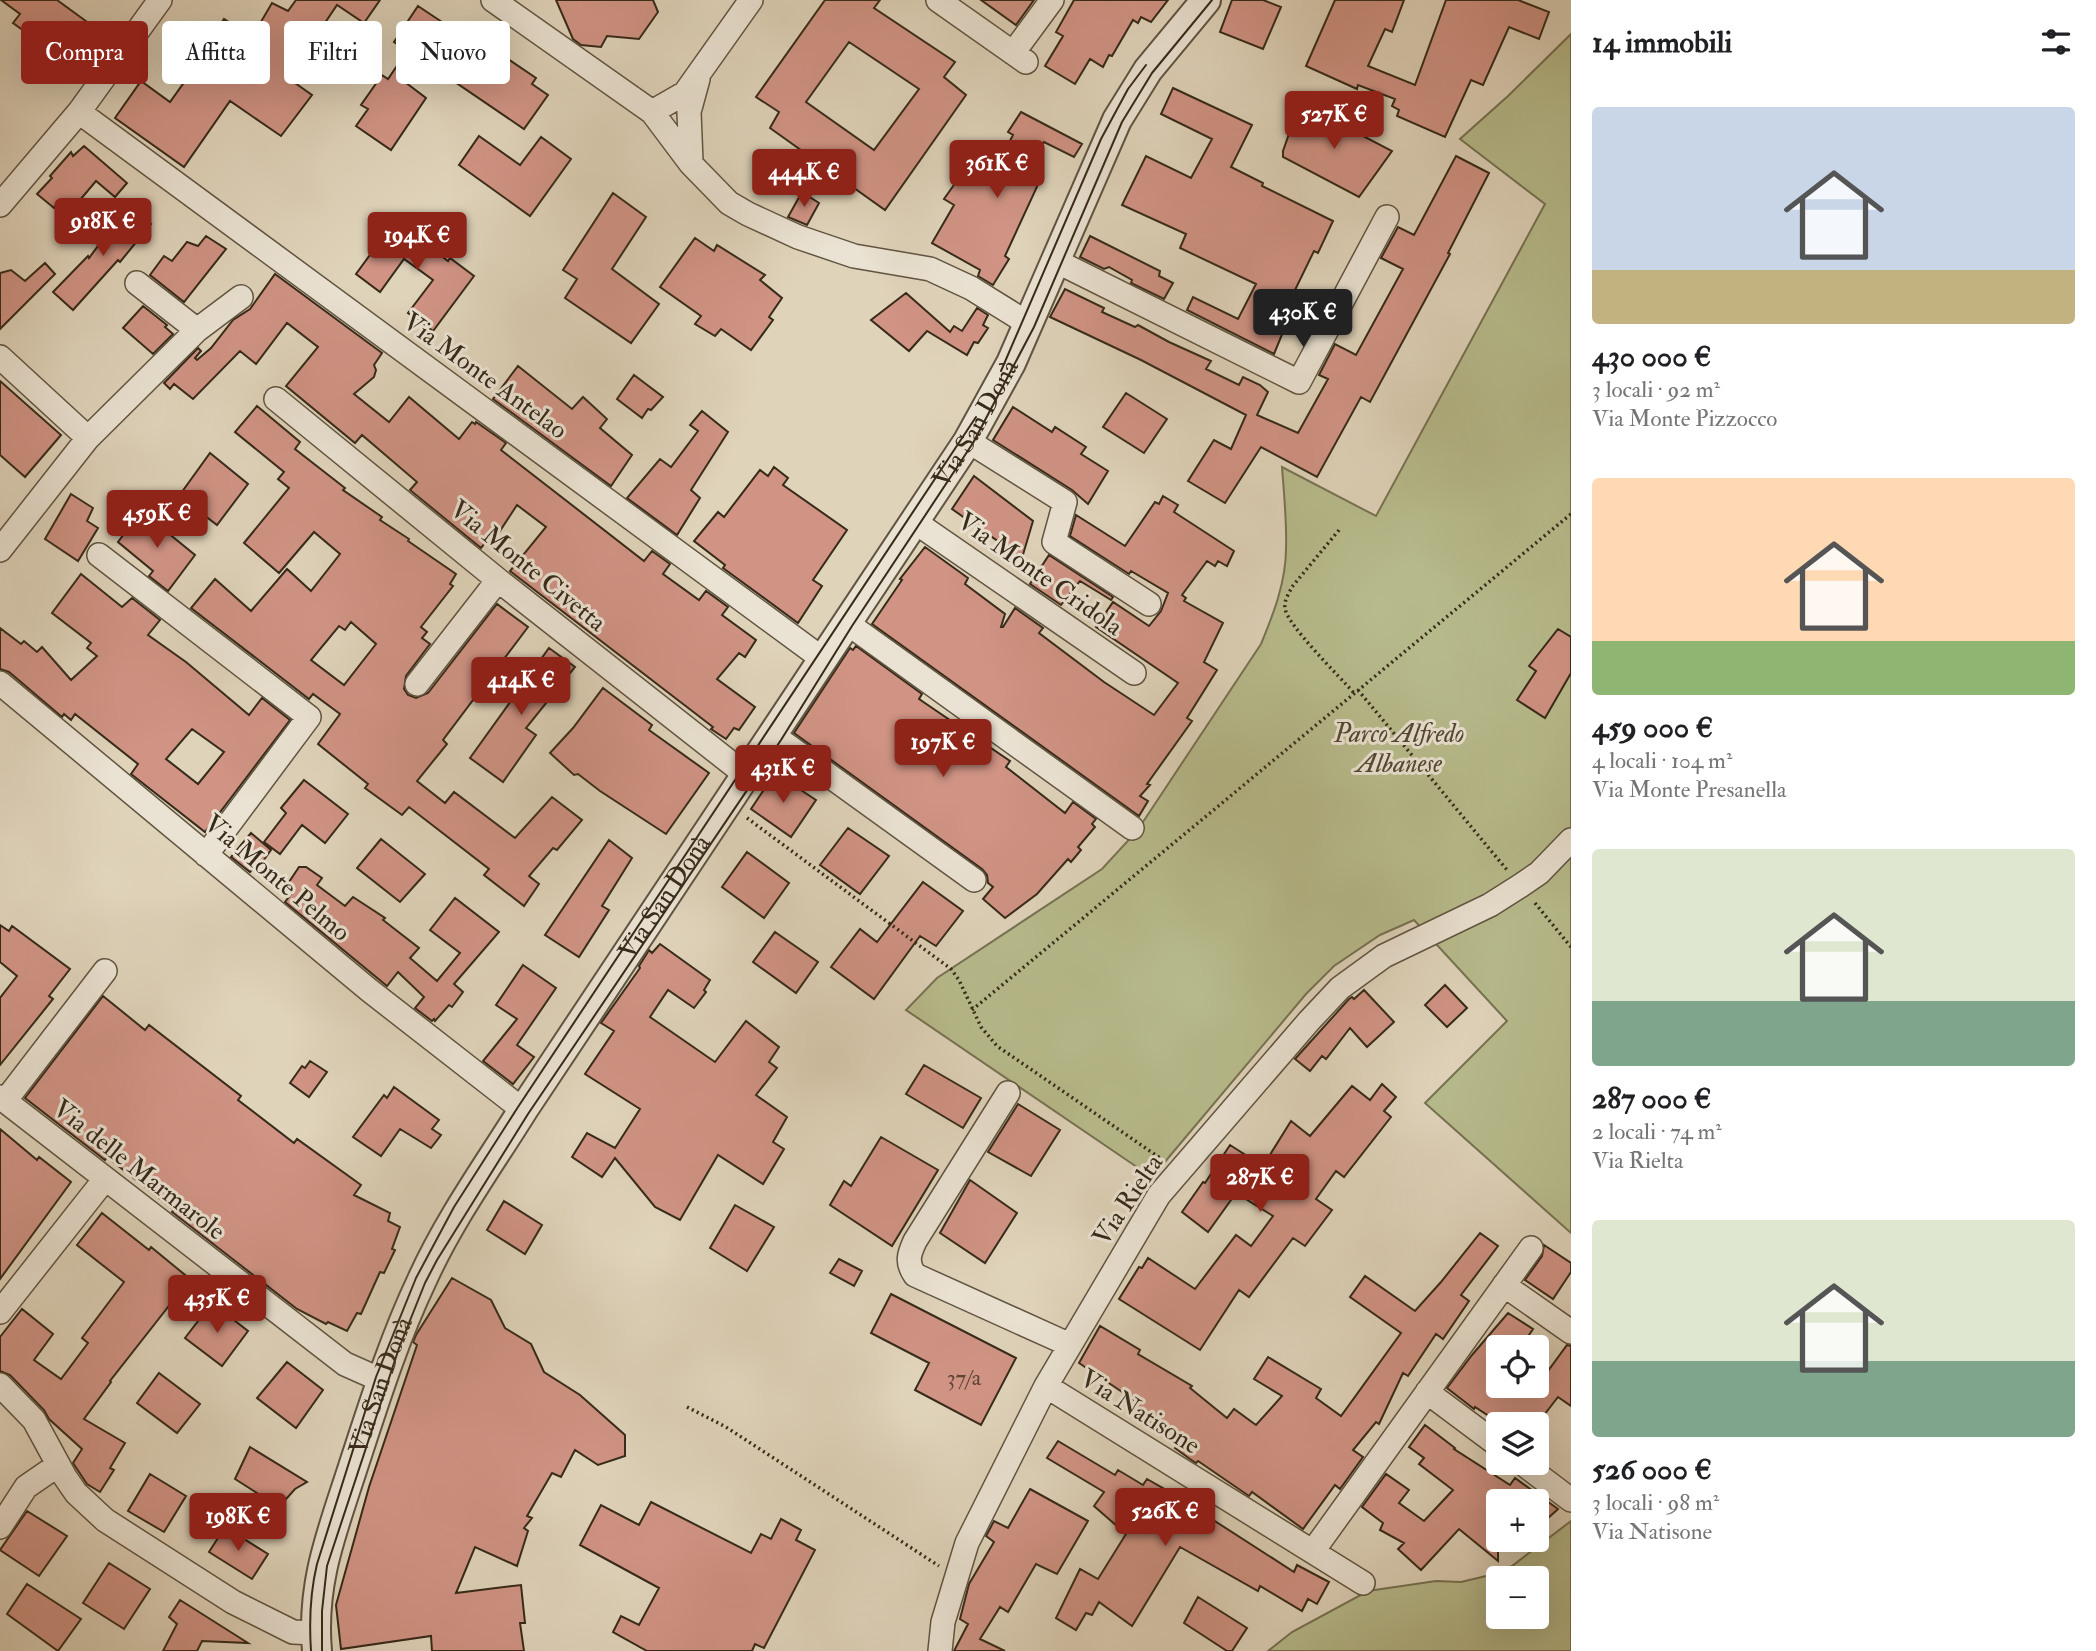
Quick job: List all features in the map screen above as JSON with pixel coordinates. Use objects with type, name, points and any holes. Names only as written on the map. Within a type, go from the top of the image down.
[{"type":"street","points":[[0,205],[79,112],[160,0]]},
{"type":"street","points":[[493,0],[652,112],[691,164],[729,203],[772,226],[855,256],[930,269],[971,288],[1028,324]]},
{"type":"street","points":[[652,112],[674,101],[699,76],[751,0]]},
{"type":"street","points":[[938,0],[1019,58],[1052,0]]},
{"type":"street","name":"Via San Donà","points":[[316,1642],[318,1586],[322,1565],[381,1380],[433,1258],[523,1110],[968,441],[992,400],[1028,324],[1107,142],[1133,92],[1164,49],[1206,0]]},
{"type":"street","points":[[691,164],[689,112],[699,76]]},
{"type":"street","name":"Via Monte Antelao","points":[[79,112],[824,660]]},
{"type":"street","points":[[1056,261],[1299,382],[1387,216]]},
{"type":"street","points":[[137,283],[197,330]]},
{"type":"street","points":[[0,550],[88,438],[197,330],[241,297]]},
{"type":"street","points":[[0,358],[88,438]]},
{"type":"street","name":"Via Monte Civetta","points":[[276,399],[498,580],[746,775]]},
{"type":"street","points":[[968,441],[1065,502],[1054,542],[1149,604]]},
{"type":"street","name":"Via Monte Cridola","points":[[915,522],[1134,673]]},
{"type":"street","points":[[99,555],[309,717],[206,855]]},
{"type":"street","points":[[417,684],[498,580]]},
{"type":"street","points":[[847,623],[1132,828]]},
{"type":"street","name":"Via Monte Pelmo","points":[[0,683],[369,990],[523,1110]]},
{"type":"street","points":[[774,735],[974,880]]},
{"type":"street","name":"Via Rielta","points":[[940,1651],[943,1622],[967,1542],[1046,1387],[1159,1195],[1308,1021],[1340,988],[1384,956],[1490,905],[1521,886],[1571,840]]},
{"type":"street","points":[[2,1099],[105,971]]},
{"type":"street","points":[[1007,1093],[915,1241],[909,1255],[910,1268],[915,1275],[1070,1345]]},
{"type":"street","name":"Via delle Marmarole","points":[[2,1099],[345,1364],[381,1380]]},
{"type":"street","points":[[0,1312],[104,1179]]},
{"type":"street","points":[[1312,1551],[1531,1248]]},
{"type":"street","points":[[1504,1285],[1571,1332]]},
{"type":"street","points":[[0,1385],[34,1420],[70,1485],[89,1507],[124,1534],[233,1602],[316,1642]]},
{"type":"street","name":"Via Natisone","points":[[1046,1387],[1363,1583]]},
{"type":"street","points":[[1427,1392],[1486,1436]]},
{"type":"street","points":[[0,1527],[26,1487],[58,1465]]},
{"type":"street","points":[[1538,1475],[1571,1500]]},
{"type":"path","points":[[972,1010],[1571,514]]},
{"type":"path","points":[[1339,530],[1286,597],[1285,607],[1293,624],[1356,692],[1571,947]]},
{"type":"path","points":[[741,813],[940,960],[959,980],[972,1010],[997,1046],[1179,1171]]},
{"type":"path","points":[[687,1407],[726,1427],[955,1578]]},
{"type":"green space","name":"Parco Alfredo Albanese","points":[[1571,34],[1571,1233],[1425,1103],[1507,1021],[1414,920],[1380,935],[1334,966],[1306,994],[1153,1178],[906,1010],[937,978],[1102,869],[1137,831],[1266,633],[1284,574],[1286,529],[1282,467],[1376,516],[1545,204],[1460,139]]},
{"type":"green space","points":[[1571,1521],[1571,1651],[1268,1651],[1292,1632],[1368,1591],[1436,1581],[1461,1582],[1486,1576],[1486,1629],[1549,1629],[1549,1566],[1512,1566],[1530,1552],[1549,1552],[1549,1538]]},
{"type":"building","points":[[1,0],[57,0],[86,21],[21,21],[21,29],[13,23],[20,14]]},
{"type":"building","points":[[296,0],[380,0],[365,21],[361,21],[337,5],[326,21],[284,21],[284,84],[296,84],[312,95],[281,136],[230,101],[184,167],[115,118],[139,84],[145,84],[170,102],[183,84],[270,84],[270,21],[261,21],[272,3],[288,11]]},
{"type":"building","points":[[556,0],[653,0],[658,12],[639,39],[607,36],[601,47],[581,45],[573,39]]},
{"type":"building","points":[[825,0],[880,0],[874,8],[955,62],[944,77],[966,95],[885,210],[770,128],[779,112],[756,97]],"holes":[[[849,42],[919,89],[874,150],[806,102]]]},
{"type":"building","points":[[981,0],[1034,0],[1016,25]]},
{"type":"building","points":[[1074,0],[1168,0],[1151,22],[1141,17],[1138,23],[1133,20],[1103,67],[1090,59],[1075,84],[1045,66],[1063,36],[1056,32]]},
{"type":"building","points":[[1232,0],[1263,0],[1281,7],[1263,49],[1220,32]]},
{"type":"building","points":[[1335,0],[1404,0],[1392,32],[1385,29],[1368,66],[1415,85],[1446,0],[1518,0],[1549,12],[1539,39],[1509,27],[1483,85],[1471,80],[1445,137],[1397,116],[1399,110],[1392,106],[1395,99],[1358,85],[1357,89],[1306,66]]},
{"type":"building","points":[[418,6],[440,21],[408,21]]},
{"type":"building","points":[[510,60],[536,78],[532,84],[548,95],[524,129],[458,84],[510,84]]},
{"type":"building","points":[[396,67],[396,84],[408,84],[426,98],[391,150],[356,126],[368,109],[361,105],[376,84],[382,84],[382,75],[388,79]]},
{"type":"building","points":[[1173,88],[1252,125],[1231,167],[1263,183],[1262,186],[1333,221],[1318,253],[1314,251],[1276,329],[1283,332],[1274,354],[1187,310],[1193,297],[1238,319],[1256,284],[1180,248],[1186,234],[1122,205],[1146,156],[1191,178],[1212,139],[1161,114]]},
{"type":"building","points":[[1300,103],[1392,151],[1359,197],[1283,157]]},
{"type":"building","points":[[1021,112],[1082,144],[1074,157],[1044,142],[1026,172],[1041,178],[1005,256],[1009,259],[993,285],[978,276],[980,270],[932,243],[954,205],[944,199],[966,168],[989,182],[1013,135],[1008,132]]},
{"type":"building","points":[[479,136],[520,165],[541,137],[571,159],[530,216],[459,165]]},
{"type":"building","points":[[84,146],[127,183],[115,197],[96,181],[69,213],[57,203],[54,208],[37,194],[71,152],[73,156]]},
{"type":"building","points":[[1456,156],[1489,173],[1448,253],[1450,254],[1370,402],[1361,397],[1317,477],[1261,447],[1225,503],[1188,481],[1214,440],[1231,449],[1246,415],[1141,360],[1050,317],[1065,289],[1104,308],[1102,312],[1135,327],[1138,325],[1211,361],[1206,369],[1239,385],[1243,377],[1260,385],[1268,392],[1257,415],[1298,433],[1328,379],[1319,375],[1335,344],[1356,355],[1403,269],[1381,258],[1398,227],[1414,235]]},
{"type":"building","points":[[802,192],[819,203],[807,225],[788,217]]},
{"type":"building","points":[[613,193],[646,217],[612,269],[659,304],[631,343],[565,298],[577,279],[563,270]]},
{"type":"building","points":[[128,206],[151,224],[120,262],[118,260],[73,310],[53,292],[88,256],[89,258]]},
{"type":"building","points":[[397,218],[424,238],[421,241],[474,276],[433,331],[408,313],[433,280],[404,259],[380,292],[356,274]]},
{"type":"building","points":[[206,236],[226,249],[184,302],[150,275],[164,256],[172,261],[187,242],[198,246]]},
{"type":"building","points":[[1090,236],[1160,271],[1159,276],[1173,283],[1164,299],[1131,283],[1132,280],[1109,267],[1104,269],[1080,257]]},
{"type":"building","points":[[695,238],[714,251],[717,245],[765,275],[760,280],[782,298],[769,317],[773,320],[751,350],[721,329],[715,336],[695,324],[701,316],[660,287]]},
{"type":"building","points":[[45,263],[55,274],[0,329],[0,273],[11,270],[25,281]]},
{"type":"building","points":[[275,274],[382,353],[374,365],[374,377],[354,394],[389,422],[409,397],[459,439],[472,422],[476,422],[506,443],[501,450],[644,561],[652,551],[670,564],[663,574],[699,600],[706,591],[728,607],[722,615],[756,640],[745,657],[739,653],[717,679],[755,707],[739,730],[734,728],[726,739],[711,729],[713,727],[510,571],[546,527],[517,505],[496,537],[491,535],[481,548],[410,490],[417,482],[362,435],[355,443],[286,386],[318,347],[287,323],[256,364],[240,351],[193,399],[174,384],[170,389],[164,383],[198,348],[201,351],[195,358],[197,360],[211,348],[233,320],[250,309]]},
{"type":"building","points":[[906,293],[950,332],[954,326],[962,331],[977,308],[988,315],[983,325],[988,328],[978,343],[974,342],[967,355],[927,331],[909,351],[871,320]]},
{"type":"building","points":[[143,306],[167,325],[165,327],[173,334],[153,354],[123,328]]},
{"type":"building","points":[[518,366],[572,409],[583,397],[607,419],[600,428],[632,455],[611,486],[493,399]]},
{"type":"building","points":[[634,375],[663,397],[651,410],[648,409],[642,418],[617,399]]},
{"type":"building","points":[[0,381],[61,435],[25,477],[0,455]]},
{"type":"building","points":[[1126,393],[1167,419],[1144,453],[1103,427]]},
{"type":"building","points":[[257,406],[300,442],[295,449],[345,488],[343,490],[382,517],[380,520],[409,539],[408,541],[456,574],[450,584],[453,586],[421,627],[427,632],[422,638],[430,644],[406,676],[404,689],[408,695],[416,698],[428,693],[497,604],[528,627],[443,740],[447,744],[417,781],[445,803],[454,792],[515,838],[552,797],[582,820],[557,850],[553,848],[529,876],[539,884],[524,906],[484,875],[489,869],[409,807],[402,815],[365,788],[368,784],[318,744],[340,714],[313,694],[309,699],[191,608],[215,579],[251,611],[287,569],[311,591],[340,554],[314,532],[279,573],[244,543],[289,488],[278,479],[284,472],[235,432]],"holes":[[[351,622],[376,644],[344,685],[311,660],[339,626],[345,630]]]},
{"type":"building","points":[[1013,407],[1052,432],[1055,427],[1086,447],[1081,454],[1108,471],[1088,504],[1072,490],[993,440]]},
{"type":"building","points":[[702,411],[728,432],[691,490],[700,498],[677,535],[627,498],[660,459],[671,467],[698,431],[690,425]]},
{"type":"building","points":[[210,453],[248,484],[217,525],[179,496]]},
{"type":"building","points":[[774,467],[788,478],[783,485],[847,530],[813,580],[822,586],[798,623],[723,568],[725,565],[694,541],[718,512],[724,517],[760,470],[768,476]]},
{"type":"building","points":[[974,476],[1033,521],[1022,558],[952,509]]},
{"type":"building","points":[[71,494],[93,508],[87,521],[98,528],[78,561],[45,539]]},
{"type":"building","points":[[1163,496],[1178,505],[1174,512],[1234,551],[1227,566],[1218,561],[1215,566],[1207,561],[1182,595],[1186,598],[1184,601],[1223,623],[1204,662],[1217,670],[1187,718],[1192,721],[1140,796],[1148,801],[1139,816],[872,624],[902,580],[900,579],[925,547],[968,578],[965,584],[1005,614],[1001,627],[1015,608],[1043,628],[1039,633],[1104,682],[1154,715],[1178,683],[1096,627],[1113,602],[1149,626],[1161,611],[1168,593],[1131,571],[1129,574],[1070,536],[1076,515],[1125,546],[1155,502],[1159,504]]},
{"type":"building","points":[[141,511],[195,555],[168,591],[149,576],[153,571],[118,542]]},
{"type":"building","points":[[1049,555],[1113,597],[1111,600],[1080,581],[1061,605],[1030,584]]},
{"type":"building","points":[[81,574],[122,607],[132,598],[160,620],[148,635],[186,662],[249,715],[262,698],[290,720],[205,832],[131,774],[138,764],[75,714],[71,720],[64,714],[62,717],[9,672],[0,669],[0,628],[21,644],[24,641],[37,652],[42,647],[71,680],[97,656],[87,648],[91,643],[52,613]],"holes":[[[192,729],[224,752],[198,784],[166,759]]]},
{"type":"building","points":[[1558,629],[1571,637],[1571,673],[1545,718],[1517,700],[1536,671],[1529,666]]},
{"type":"building","points":[[856,646],[922,694],[919,699],[1010,761],[1006,767],[1065,813],[1073,802],[1096,819],[1092,824],[1095,827],[1078,847],[1081,850],[1071,862],[1068,859],[1037,894],[1005,918],[983,899],[993,887],[988,883],[987,875],[982,869],[794,733],[850,648],[853,650]]},
{"type":"building","points":[[549,648],[575,667],[526,728],[536,735],[503,782],[470,758]]},
{"type":"building","points":[[603,688],[652,725],[649,730],[709,773],[666,834],[578,774],[574,775],[550,753]]},
{"type":"building","points":[[775,773],[816,800],[791,837],[751,809]]},
{"type":"building","points":[[304,780],[348,814],[325,843],[302,825],[280,854],[264,842],[286,813],[281,808]]},
{"type":"building","points":[[848,828],[889,856],[860,894],[820,865]]},
{"type":"building","points":[[251,833],[271,850],[261,864],[258,862],[250,872],[231,857]]},
{"type":"building","points":[[381,839],[425,874],[400,902],[357,868]]},
{"type":"building","points":[[609,840],[632,858],[602,906],[609,910],[579,957],[545,935]]},
{"type":"building","points":[[747,852],[789,883],[764,918],[722,887]]},
{"type":"building","points":[[299,867],[306,867],[322,878],[317,885],[345,906],[353,897],[385,918],[383,920],[419,948],[410,958],[437,981],[460,953],[430,930],[455,898],[499,932],[454,984],[463,992],[452,1007],[449,1005],[432,1021],[415,1008],[424,997],[398,972],[387,986],[285,902],[294,890],[287,885]]},
{"type":"building","points":[[923,882],[963,911],[936,946],[920,936],[874,999],[831,967],[860,929],[877,942]]},
{"type":"building","points":[[0,925],[9,931],[12,926],[70,969],[49,996],[53,999],[0,1065],[0,998],[17,976],[0,962]]},
{"type":"building","points":[[775,932],[818,962],[796,993],[753,962]]},
{"type":"building","points":[[660,944],[710,980],[704,990],[706,992],[694,1008],[668,990],[650,1017],[715,1062],[746,1021],[779,1047],[769,1062],[777,1068],[756,1095],[787,1117],[773,1142],[784,1149],[763,1184],[718,1155],[680,1220],[655,1207],[615,1158],[602,1177],[572,1157],[587,1133],[615,1148],[640,1109],[585,1074],[614,1031],[601,1023],[640,968],[649,950],[652,953]]},
{"type":"building","points":[[523,965],[556,988],[517,1045],[534,1057],[513,1084],[483,1061],[517,1019],[496,1005]]},
{"type":"building","points":[[1445,985],[1467,1008],[1447,1027],[1425,1005]]},
{"type":"building","points":[[1364,990],[1394,1022],[1367,1047],[1350,1028],[1326,1059],[1322,1056],[1310,1071],[1295,1059],[1349,999],[1354,999]]},
{"type":"building","points":[[103,996],[145,1030],[149,1025],[241,1096],[238,1100],[294,1143],[297,1139],[361,1185],[354,1195],[390,1213],[388,1221],[400,1227],[392,1249],[395,1250],[384,1273],[380,1272],[361,1314],[357,1313],[347,1331],[297,1309],[172,1212],[174,1210],[107,1157],[105,1160],[25,1098]]},
{"type":"building","points":[[310,1061],[327,1072],[309,1097],[290,1083],[302,1066],[305,1068]]},
{"type":"building","points":[[924,1065],[981,1098],[963,1128],[906,1094]]},
{"type":"building","points":[[1382,1084],[1396,1097],[1384,1111],[1391,1117],[1344,1177],[1336,1171],[1316,1199],[1332,1210],[1305,1246],[1293,1238],[1249,1297],[1239,1290],[1200,1350],[1119,1299],[1139,1267],[1142,1268],[1148,1258],[1195,1289],[1236,1235],[1251,1246],[1273,1216],[1236,1193],[1208,1232],[1182,1212],[1230,1145],[1263,1166],[1291,1121],[1310,1136],[1352,1086],[1370,1100]]},
{"type":"building","points":[[394,1087],[439,1120],[432,1129],[441,1135],[431,1148],[400,1129],[381,1156],[353,1137],[384,1095],[387,1098]]},
{"type":"building","points":[[1018,1104],[1060,1130],[1031,1176],[988,1152]]},
{"type":"building","points":[[0,1129],[37,1160],[39,1157],[71,1182],[0,1279]]},
{"type":"building","points":[[881,1137],[938,1170],[892,1246],[830,1205],[844,1181],[851,1186]]},
{"type":"building","points":[[970,1180],[1017,1213],[985,1263],[940,1233]]},
{"type":"building","points":[[504,1201],[542,1225],[525,1254],[487,1230]]},
{"type":"building","points":[[735,1205],[774,1227],[747,1271],[710,1248]]},
{"type":"building","points":[[102,1213],[149,1250],[151,1247],[190,1279],[110,1381],[84,1419],[125,1443],[110,1468],[114,1470],[100,1492],[87,1484],[73,1463],[82,1449],[49,1419],[44,1410],[10,1375],[0,1371],[0,1337],[22,1309],[53,1334],[34,1360],[61,1379],[88,1343],[82,1338],[124,1282],[77,1245]]},
{"type":"building","points":[[1480,1233],[1498,1246],[1461,1295],[1469,1301],[1443,1339],[1436,1334],[1408,1376],[1403,1373],[1379,1424],[1376,1422],[1353,1450],[1363,1457],[1340,1489],[1335,1485],[1303,1529],[1252,1492],[1249,1496],[1175,1448],[1179,1443],[1148,1426],[1150,1422],[1132,1410],[1137,1402],[1079,1363],[1100,1326],[1140,1350],[1138,1354],[1192,1386],[1190,1388],[1227,1418],[1234,1409],[1256,1425],[1282,1396],[1254,1379],[1268,1357],[1321,1389],[1316,1398],[1341,1416],[1401,1333],[1350,1297],[1365,1276],[1415,1311]]},
{"type":"building","points":[[1544,1245],[1571,1263],[1571,1272],[1553,1299],[1525,1280],[1542,1256]]},
{"type":"building","points":[[839,1259],[862,1271],[854,1286],[830,1273]]},
{"type":"building","points":[[452,1278],[491,1300],[505,1328],[531,1344],[544,1372],[580,1395],[625,1435],[625,1456],[598,1465],[575,1450],[561,1477],[552,1473],[527,1516],[532,1518],[524,1528],[528,1531],[517,1566],[475,1547],[456,1593],[521,1585],[525,1623],[520,1623],[524,1651],[432,1651],[431,1636],[341,1649],[336,1605],[369,1487],[417,1345],[413,1342]]},
{"type":"building","points":[[891,1294],[1016,1358],[981,1425],[915,1390],[929,1363],[871,1333]]},
{"type":"building","points":[[212,1303],[248,1331],[222,1366],[185,1338]]},
{"type":"building","points":[[1508,1313],[1533,1329],[1529,1335],[1489,1335]]},
{"type":"building","points":[[1486,1339],[1486,1398],[1549,1398],[1549,1370],[1567,1345],[1571,1346],[1571,1406],[1558,1397],[1546,1412],[1486,1412],[1486,1414],[1475,1407],[1474,1409],[1447,1388]]},
{"type":"building","points":[[287,1362],[323,1390],[296,1428],[257,1398]]},
{"type":"building","points":[[159,1373],[200,1404],[177,1433],[137,1403]]},
{"type":"building","points":[[1425,1425],[1454,1449],[1486,1470],[1486,1475],[1494,1475],[1510,1485],[1515,1478],[1530,1489],[1486,1489],[1486,1551],[1459,1529],[1421,1570],[1398,1549],[1404,1543],[1380,1530],[1383,1523],[1362,1507],[1386,1474],[1409,1490],[1399,1503],[1424,1521],[1453,1490],[1419,1464],[1424,1458],[1409,1447]]},
{"type":"building","points":[[1058,1441],[1115,1475],[1118,1470],[1143,1485],[1147,1479],[1173,1494],[1171,1498],[1204,1520],[1207,1516],[1294,1572],[1297,1565],[1329,1582],[1317,1604],[1308,1599],[1302,1611],[1260,1586],[1258,1591],[1180,1547],[1132,1626],[1099,1602],[1092,1615],[1086,1613],[1076,1630],[1056,1618],[1080,1569],[1098,1579],[1126,1534],[1094,1506],[1104,1492],[1047,1458]]},
{"type":"building","points":[[250,1447],[307,1482],[295,1489],[279,1507],[235,1479]]},
{"type":"building","points":[[150,1474],[186,1496],[164,1532],[128,1511]]},
{"type":"building","points":[[1030,1489],[1088,1521],[1057,1574],[1036,1564],[1008,1612],[1000,1607],[980,1639],[1005,1651],[954,1651],[968,1624],[960,1619],[969,1584],[994,1542],[986,1536],[994,1521],[1008,1528]]},
{"type":"building","points":[[651,1502],[751,1553],[761,1534],[771,1539],[781,1519],[801,1530],[796,1540],[815,1550],[764,1648],[755,1644],[752,1651],[647,1651],[613,1632],[621,1616],[639,1625],[659,1588],[580,1545],[601,1505],[639,1525]]},
{"type":"building","points":[[1549,1503],[1558,1509],[1549,1517]]},
{"type":"building","points":[[27,1511],[67,1536],[39,1576],[0,1550]]},
{"type":"building","points":[[225,1527],[268,1554],[252,1579],[209,1552]]},
{"type":"building","points":[[1487,1552],[1498,1552],[1498,1561]]},
{"type":"building","points":[[109,1563],[150,1589],[124,1629],[83,1603]]},
{"type":"building","points":[[27,1584],[81,1619],[58,1651],[7,1614]]},
{"type":"building","points":[[1198,1597],[1247,1628],[1232,1651],[1227,1651],[1184,1623]]},
{"type":"building","points":[[180,1600],[248,1643],[202,1641],[197,1651],[163,1651],[177,1624],[169,1617]]},
{"type":"tram line","points":[[322,1651],[322,1611],[327,1566],[399,1348],[437,1260],[528,1114],[781,740],[852,626],[973,443],[1034,327],[1122,122],[1152,73],[1212,0]]},
{"type":"tram line","points":[[1001,371],[1101,139],[1128,89],[1146,65]]},
{"type":"tram line","points":[[311,1651],[311,1607],[317,1564],[376,1377],[416,1278],[454,1207],[976,417]]}]
